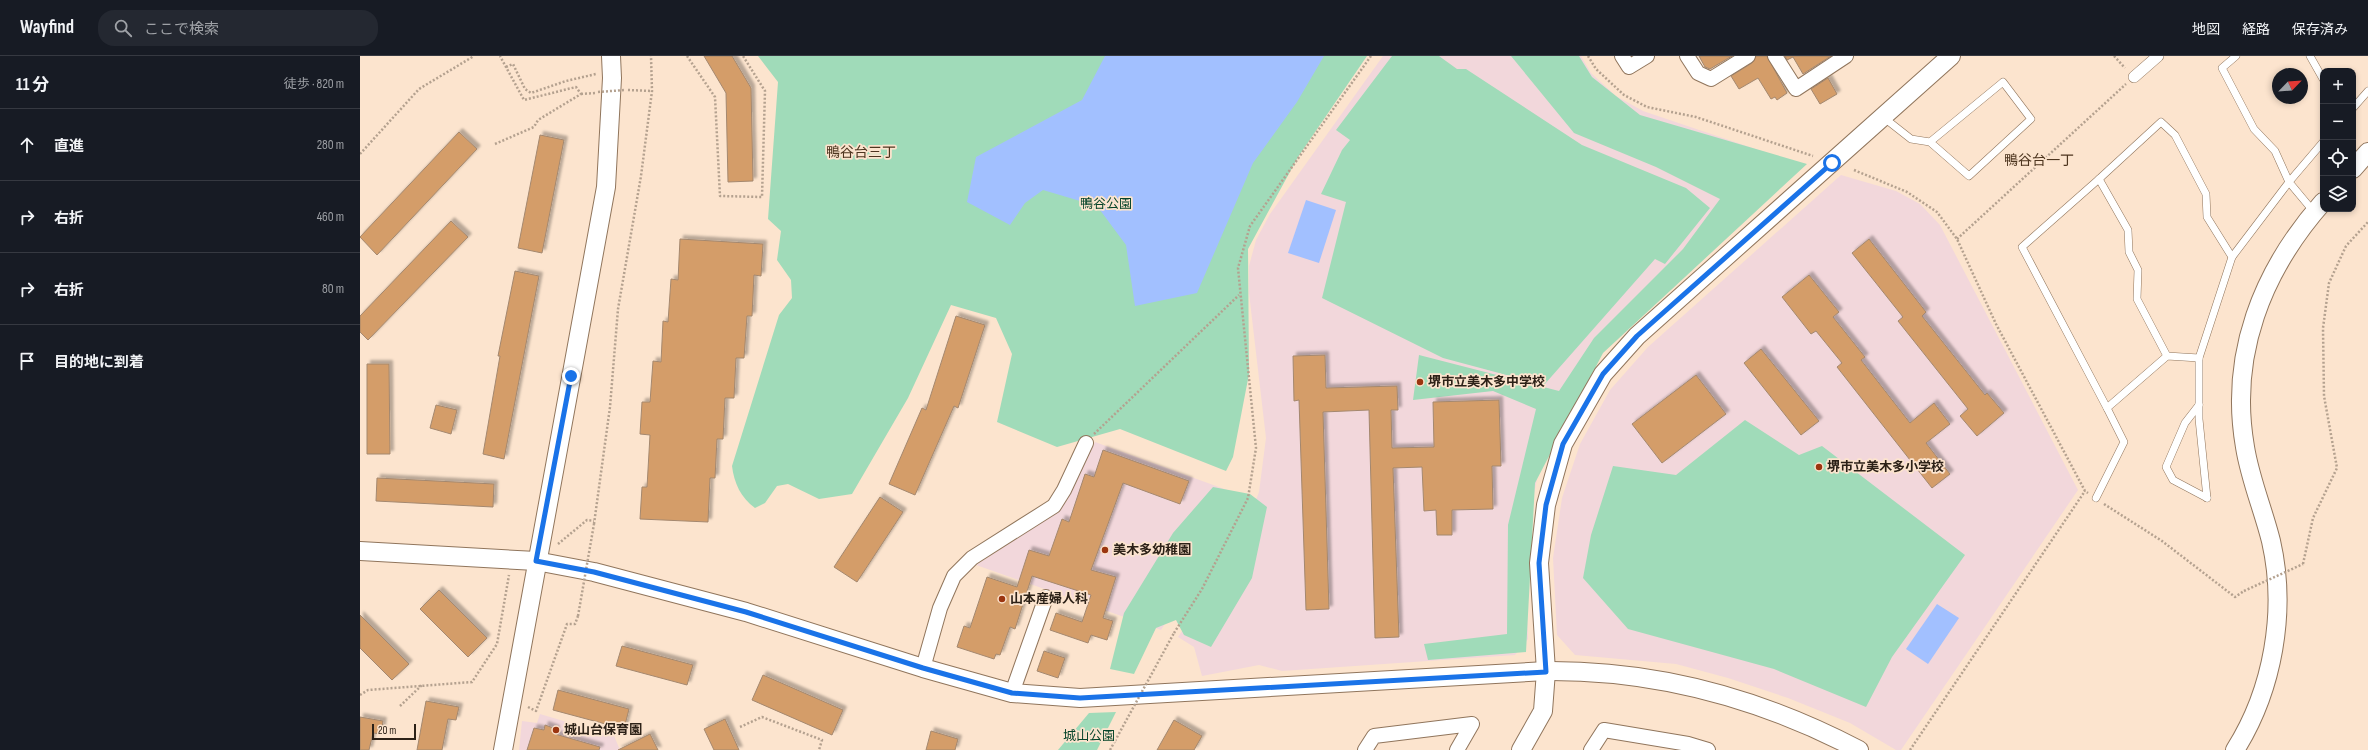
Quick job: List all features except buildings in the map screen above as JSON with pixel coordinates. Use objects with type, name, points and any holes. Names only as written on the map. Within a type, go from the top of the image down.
[{"type":"street","points":[[1622,56],[1629,67],[1647,56]]},
{"type":"street","points":[[1687,56],[1698,73],[1711,79],[1748,56]]},
{"type":"street","points":[[1775,56],[1796,89],[1846,56]]},
{"type":"street","points":[[1521,750],[1543,711],[1546,672],[1539,563],[1546,505],[1563,444],[1603,374],[1637,336],[1951,56]]},
{"type":"street","points":[[2134,77],[2158,56]]},
{"type":"street","points":[[503,750],[536,561],[606,187],[611,63]]},
{"type":"street","points":[[2356,166],[2368,152]]},
{"type":"street","points":[[2235,750],[2245,734],[2263,690],[2274,646],[2278,596],[2271,542],[2253,486],[2245,446],[2242,405],[2244,360],[2262,294],[2277,263],[2319,207]]},
{"type":"street","points":[[923,668],[940,608],[954,576],[972,558],[1054,506],[1064,490],[1086,443]]},
{"type":"street","points":[[360,551],[536,561],[594,572],[746,612],[923,668],[1012,693],[1080,698],[1546,672],[1590,671],[1667,680],[1725,694],[1787,716],[1859,750]]},
{"type":"street","points":[[1012,693],[1046,597]]},
{"type":"street","points":[[1366,750],[1374,736],[1472,724],[1457,750]]},
{"type":"street","points":[[1591,750],[1604,730],[1708,750]]},
{"type":"lane","points":[[2236,56],[2222,68],[2254,129],[2275,151],[2289,182],[2319,207]]},
{"type":"lane","points":[[2310,56],[2320,74]]},
{"type":"lane","points":[[1883,117],[1911,139],[1930,142],[1969,176],[2031,119],[2003,82],[1930,142]]},
{"type":"lane","points":[[2356,105],[2368,91]]},
{"type":"lane","points":[[2096,498],[2124,442],[2022,247],[2161,122],[2175,135],[2206,194],[2206,217],[2232,257]]},
{"type":"lane","points":[[2199,405],[2185,423],[2166,467],[2173,480],[2207,498],[2199,419],[2200,358],[2232,257],[2289,182],[2320,146]]},
{"type":"lane","points":[[2099,179],[2128,230],[2129,252],[2138,270],[2137,299],[2167,356]]},
{"type":"lane","points":[[2107,408],[2167,356],[2200,358]]},
{"type":"path","points":[[360,154],[419,89],[474,56]]},
{"type":"path","points":[[500,56],[524,100],[576,87],[581,94]]},
{"type":"path","points":[[529,700],[528,708],[536,711],[566,624],[575,624],[578,616],[594,523],[610,408],[618,309],[641,176],[652,91],[651,56]]},
{"type":"path","points":[[687,56],[715,97],[720,196],[762,197],[765,91],[743,56]]},
{"type":"path","points":[[1110,750],[1174,632],[1202,589],[1248,498],[1256,448],[1239,295],[1238,268],[1250,226],[1371,56]]},
{"type":"path","points":[[1588,56],[1596,69],[1624,95],[1647,107],[1696,117],[1813,156]]},
{"type":"path","points":[[1957,239],[2134,77],[2114,56]]},
{"type":"path","points":[[506,67],[513,64],[525,89],[531,94],[611,63]]},
{"type":"path","points":[[495,144],[534,127],[538,120],[581,94],[625,90],[652,91]]},
{"type":"path","points":[[1854,170],[1907,192],[1937,212],[1957,239],[1996,324],[2085,491],[2162,541],[2235,597],[2244,591],[2303,564],[2313,518],[2337,468],[2324,396],[2323,328],[2329,283],[2346,246],[2368,222]]},
{"type":"path","points":[[1086,443],[1105,421],[1239,295]]},
{"type":"path","points":[[1910,750],[2085,491]]},
{"type":"path","points":[[556,545],[587,520],[594,523]]},
{"type":"path","points":[[360,695],[368,690],[472,682],[497,644],[509,574]]},
{"type":"path","points":[[400,706],[422,685]]},
{"type":"path","points":[[740,727],[762,717],[822,740],[820,750]]},
{"type":"shaded area","name":"堺市立美木多中学校","points":[[1383,56],[1581,56],[1591,73],[1616,96],[1643,111],[1803,165],[1598,355],[1540,464],[1524,544],[1528,639],[1515,655],[1282,671],[1259,665],[1202,676],[1194,647],[1178,637],[1236,552],[1259,492],[1266,438],[1249,293],[1249,266],[1256,240],[1270,214]]},
{"type":"shaded area","name":"堺市立美木多小学校","points":[[1841,175],[1896,191],[1920,204],[1940,225],[2078,490],[1901,750],[1896,750],[1850,723],[1788,698],[1728,678],[1676,664],[1575,655],[1557,635],[1553,558],[1562,498],[1580,444],[1610,390],[1648,347]]},
{"type":"shaded area","name":"美木多幼稚園","points":[[1095,442],[1238,494],[1221,535],[1161,630],[976,565],[1059,511],[1070,494]]},
{"type":"shaded area","name":"城山台保育園","points":[[540,714],[614,736],[620,750],[519,750],[522,721],[537,723]]},
{"type":"green space","name":"鴨谷公園","points":[[758,56],[1367,56],[1298,157],[1248,249],[1249,374],[1233,457],[1226,471],[1120,429],[1057,447],[997,422],[1012,354],[996,318],[951,305],[908,398],[852,494],[819,499],[788,484],[777,486],[765,503],[755,508],[750,504],[742,495],[736,484],[732,466],[779,315],[792,298],[791,280],[777,260],[781,231],[768,219],[778,82]]},
{"type":"green space","points":[[1392,56],[1439,56],[1457,69],[1466,69],[1582,145],[1686,188],[1710,208],[1665,264],[1655,259],[1544,385],[1443,358],[1322,298],[1346,202],[1321,194],[1342,150],[1350,140],[1336,130]]},
{"type":"green space","points":[[1511,56],[1579,56],[1592,77],[1640,115],[1807,164],[1603,353],[1535,483],[1526,652],[1428,660],[1424,644],[1507,634],[1508,525],[1536,409],[1493,391],[1413,400],[1419,355],[1559,391],[1594,338],[1683,249],[1720,199],[1656,167],[1574,133]]},
{"type":"green space","points":[[1745,420],[1799,455],[1822,446],[1965,555],[1892,657],[1866,707],[1774,669],[1628,629],[1583,578],[1591,535],[1613,466],[1676,475]]},
{"type":"green space","points":[[1213,487],[1250,494],[1267,507],[1252,578],[1211,647],[1184,635],[1176,620],[1156,628],[1134,674],[1110,669],[1124,613],[1173,533]]},
{"type":"green space","name":"城山公園","points":[[1116,712],[1097,750],[1058,750],[1089,713]]},
{"type":"water","points":[[1105,56],[1324,56],[1297,102],[1253,163],[1197,293],[1135,306],[1126,245],[1097,206],[1043,190],[1025,203],[1010,225],[967,202],[976,157],[1082,100]]},
{"type":"water","points":[[1306,200],[1336,210],[1319,263],[1288,253]]},
{"type":"water","points":[[1937,604],[1959,618],[1928,664],[1906,649]]},
{"type":"place","name":"堺市立美木多中学校","points":[[1420,382]]},
{"type":"place","name":"堺市立美木多小学校","points":[[1819,467]]},
{"type":"place","name":"美木多幼稚園","points":[[1105,550]]},
{"type":"place","name":"山本産婦人科","points":[[1002,599]]},
{"type":"place","name":"城山台保育園","points":[[556,730]]},
{"type":"district","name":"鴨谷台三丁","points":[[861,152]]},
{"type":"district","name":"鴨谷台一丁","points":[[2039,160]]},
{"type":"route","points":[[571,376],[536,561],[594,572],[746,612],[923,668],[1012,693],[1080,698],[1546,672],[1539,563],[1546,505],[1563,444],[1603,374],[1637,336],[1832,163]]}]
